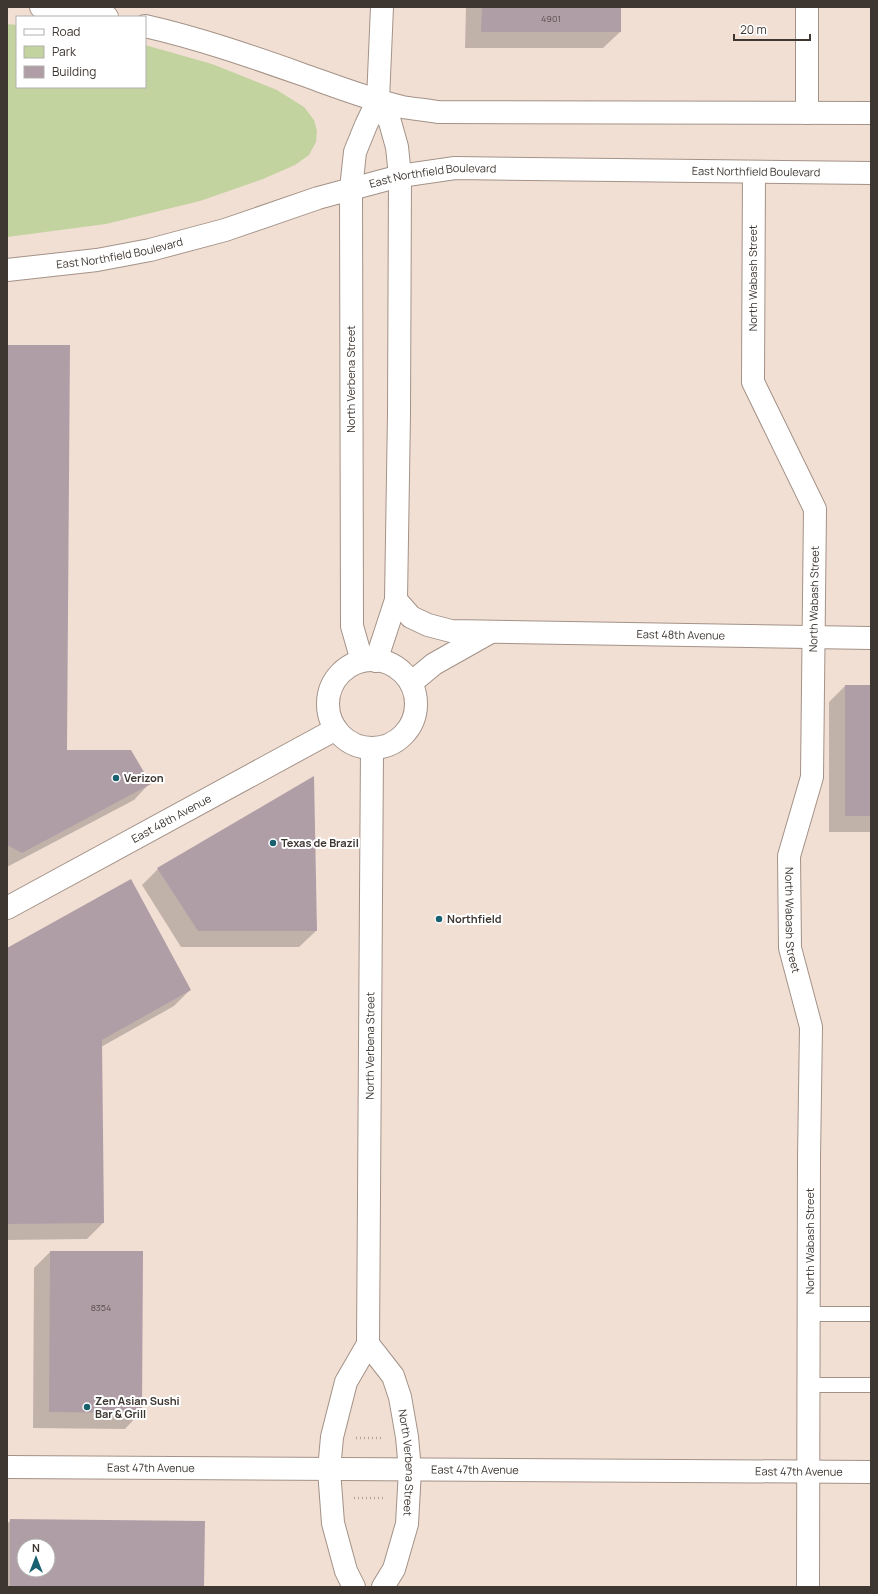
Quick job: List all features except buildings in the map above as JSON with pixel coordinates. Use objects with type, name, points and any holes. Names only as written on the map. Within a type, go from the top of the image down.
[{"type":"street","points":[[40,7],[101,16]]},
{"type":"street","name":"North Verbena Street","points":[[369,661],[352,626],[351,189],[355,152],[378,100],[382,7]]},
{"type":"street","points":[[807,7],[807,113]]},
{"type":"street","points":[[146,26],[176,33],[236,52],[341,89],[378,100],[403,107],[438,112],[871,113]]},
{"type":"street","points":[[369,661],[396,600],[399,414],[400,176],[397,146],[390,122],[378,100]]},
{"type":"street","name":"East Northfield Boulevard","points":[[7,270],[97,260],[150,250],[225,230],[318,198],[351,189],[400,176],[455,168],[871,173]]},
{"type":"street","name":"North Wabash Street","points":[[754,172],[753,382],[815,509],[812,777],[789,856],[790,948],[811,1027],[809,1158],[810,1314],[808,1587]]},
{"type":"street","name":"East 48th Avenue","points":[[396,600],[411,617],[428,625],[451,631],[490,633],[871,638]]},
{"type":"street","name":"East 48th Avenue","points":[[410,683],[434,664],[490,633]]},
{"type":"street","points":[[369,661],[390,664],[402,672],[410,683],[415,697],[415,712],[410,727],[400,738],[386,746],[372,748],[358,746],[345,739],[336,729],[330,716],[328,702],[331,688],[338,676],[349,666],[369,661]]},
{"type":"street","name":"East 48th Avenue","points":[[7,908],[336,729]]},
{"type":"street","name":"North Verbena Street","points":[[354,1587],[346,1572],[333,1524],[329,1470],[332,1438],[346,1382],[368,1344],[372,748]]},
{"type":"street","name":"North Verbena Street","points":[[368,1344],[393,1376],[400,1397],[407,1437],[410,1470],[407,1524],[394,1569],[383,1587]]},
{"type":"street","name":"East 47th Avenue","points":[[7,1468],[871,1472]]},
{"type":"lane","points":[[810,1314],[871,1314]]},
{"type":"lane","points":[[809,1385],[871,1385]]},
{"type":"path","points":[[352,1438],[384,1438]]},
{"type":"path","points":[[351,1498],[390,1498]]},
{"type":"green space","points":[[7,24],[16,25],[16,88],[146,88],[146,45],[212,64],[277,90],[304,107],[314,120],[317,131],[316,142],[309,155],[295,165],[263,179],[200,201],[106,224],[7,237]]},
{"type":"place","name":"Verizon","points":[[116,778]]},
{"type":"place","name":"Texas de Brazil","points":[[273,843]]},
{"type":"place","name":"Northfield","points":[[439,919]]},
{"type":"place","name":"Zen Asian Sushi Bar & Grill","points":[[87,1407]]}]
